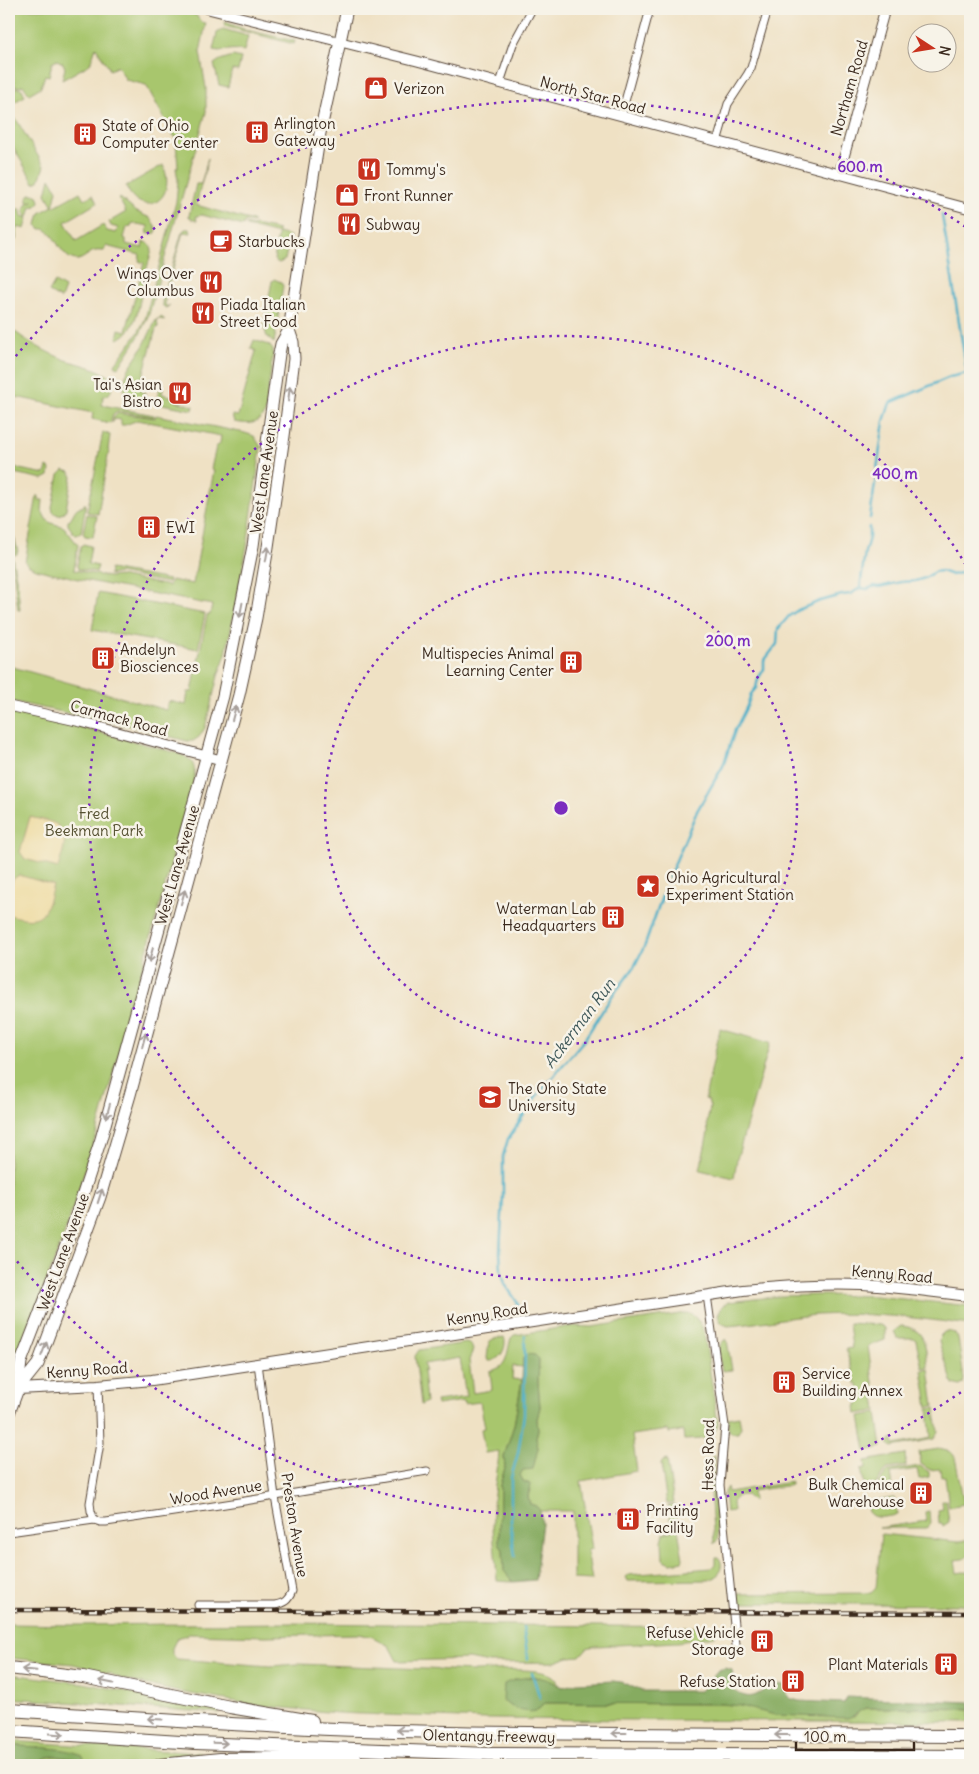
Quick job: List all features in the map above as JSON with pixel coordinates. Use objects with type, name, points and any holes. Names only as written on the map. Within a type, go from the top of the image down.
[{"type":"highway","points":[[9,1668],[83,1677],[230,1707],[361,1730]]},
{"type":"highway","name":"Olentangy Freeway","points":[[9,1710],[361,1730],[970,1736]]},
{"type":"highway","name":"Olentangy Freeway","points":[[9,1731],[196,1742],[490,1754],[970,1756]]},
{"type":"highway","points":[[160,1765],[220,1759],[490,1754]]},
{"type":"main road","name":"West Lane Avenue","points":[[9,1413],[13,1389],[21,1362],[68,1240],[101,1139],[223,696],[240,615],[262,491],[279,354],[281,344],[289,330],[320,133],[347,9]]},
{"type":"main road","name":"West Lane Avenue","points":[[13,1389],[38,1364],[100,1197],[130,1095],[239,695],[256,618],[268,547],[294,359],[293,342],[289,330]]},
{"type":"main road","name":"Kenny Road","points":[[13,1389],[98,1385],[152,1380],[761,1288],[818,1284],[862,1285],[970,1296]]},
{"type":"street","name":"North Star Road","points":[[213,9],[500,83],[970,209]]},
{"type":"street","points":[[500,83],[513,44],[532,9]]},
{"type":"street","points":[[621,116],[650,9]]},
{"type":"street","points":[[716,142],[728,104],[751,68],[768,9]]},
{"type":"street","name":"Northam Road","points":[[838,175],[885,9]]},
{"type":"street","name":"Carmack Road","points":[[9,706],[80,722],[221,760]]},
{"type":"street","name":"Hess Road","points":[[707,1295],[725,1426],[720,1485],[736,1645]]},
{"type":"street","name":"Preston Avenue","points":[[198,1605],[275,1605],[285,1602],[292,1591],[275,1497],[258,1363]]},
{"type":"street","points":[[94,1520],[90,1512],[90,1503],[100,1444],[98,1385]]},
{"type":"street","name":"Wood Avenue","points":[[9,1532],[94,1520],[106,1522],[275,1497],[342,1484],[427,1471]]},
{"type":"green space","points":[[9,9],[175,9],[196,15],[201,22],[206,23],[200,52],[206,88],[206,112],[149,314],[139,336],[119,367],[115,364],[138,333],[145,319],[176,202],[178,180],[176,168],[178,167],[176,143],[178,139],[174,136],[146,85],[126,80],[118,66],[110,70],[96,47],[90,64],[62,80],[65,68],[63,63],[57,60],[52,63],[49,76],[45,75],[41,87],[29,94],[23,85],[20,87],[9,84]]},
{"type":"green space","points":[[225,22],[246,30],[295,41],[294,44],[224,26]]},
{"type":"green space","points":[[223,29],[248,36],[244,51],[213,50],[217,33]]},
{"type":"green space","points":[[233,56],[241,58],[238,71],[232,70],[228,87],[219,85],[214,64]]},
{"type":"green space","points":[[9,86],[22,89],[25,96],[9,105]]},
{"type":"green space","points":[[9,113],[13,120],[16,119],[44,166],[39,181],[34,183],[9,140]]},
{"type":"green space","points":[[208,158],[196,205],[253,221],[253,223],[245,221],[243,226],[202,215],[196,216],[197,221],[191,219],[189,216],[196,184],[201,184]]},
{"type":"green space","points":[[163,165],[167,178],[166,189],[162,197],[156,202],[148,204],[140,202],[132,196],[126,186]]},
{"type":"green space","points":[[50,178],[57,190],[53,207],[80,192],[84,199],[93,195],[97,203],[65,222],[76,241],[103,225],[107,231],[116,233],[118,228],[111,226],[109,222],[126,212],[120,198],[135,211],[150,218],[156,227],[156,233],[150,234],[147,233],[148,226],[132,223],[131,226],[127,227],[124,238],[126,239],[126,244],[142,248],[143,242],[145,242],[152,250],[134,323],[125,335],[118,339],[119,329],[126,331],[144,263],[139,261],[140,255],[106,246],[104,251],[94,251],[78,260],[66,255],[50,233],[40,229],[37,225],[40,213],[53,206],[46,194]]},
{"type":"green space","points":[[30,194],[39,197],[40,202],[36,206],[31,207],[28,217],[24,210],[26,204],[33,201],[27,202],[27,198]]},
{"type":"green space","points":[[20,208],[22,216],[28,218],[25,229],[18,227],[16,240],[9,243],[16,222],[16,210]]},
{"type":"green space","points":[[246,224],[278,230],[278,233],[290,236],[285,260],[279,263],[274,260],[278,234],[246,226]]},
{"type":"green space","points":[[185,229],[190,229],[191,233],[183,232],[167,291],[173,293],[165,299],[167,307],[170,305],[166,308],[162,302],[182,232]]},
{"type":"green space","points":[[274,279],[281,282],[283,286],[274,343],[267,337],[264,322]]},
{"type":"green space","points":[[55,282],[65,288],[61,299],[49,292]]},
{"type":"green space","points":[[161,317],[165,320],[157,320],[158,327],[142,379],[147,382],[143,382],[141,390],[143,393],[146,392],[144,397],[138,402],[130,399],[124,391],[125,378],[156,320]]},
{"type":"green space","points":[[9,327],[51,353],[110,377],[105,384],[106,386],[111,379],[111,392],[103,396],[102,405],[154,415],[154,417],[117,411],[113,414],[110,423],[92,419],[93,413],[16,397],[15,404],[9,404]]},
{"type":"green space","points":[[254,340],[269,345],[273,350],[265,413],[255,422],[234,422],[232,415],[238,416],[256,351],[251,348]]},
{"type":"green space","points":[[160,387],[163,388],[162,394],[175,397],[175,401],[194,406],[193,410],[157,403],[156,405]]},
{"type":"green space","points":[[117,413],[155,418],[156,415],[245,433],[254,436],[261,447],[247,546],[226,654],[218,676],[205,728],[199,737],[193,741],[9,701],[9,666],[166,710],[169,701],[186,705],[188,692],[192,692],[207,615],[210,615],[212,605],[73,578],[34,568],[25,562],[37,496],[39,496],[39,500],[43,500],[42,511],[46,519],[51,523],[64,527],[78,545],[74,570],[109,577],[119,576],[169,586],[171,580],[193,584],[214,470],[211,469],[216,447],[220,443],[221,436],[138,420],[121,425],[121,420],[115,419],[112,423]]},
{"type":"green space","points":[[103,432],[110,435],[98,514],[87,512]]},
{"type":"green space","points":[[9,467],[45,474],[47,467],[50,469],[49,476],[43,479],[9,472]]},
{"type":"green space","points":[[64,470],[70,472],[72,477],[66,509],[64,513],[58,515],[53,512],[52,507],[59,475]]},
{"type":"green space","points":[[86,504],[81,533],[75,535],[68,525],[68,521],[76,509],[83,507]]},
{"type":"green space","points":[[87,514],[97,516],[93,537],[85,536],[83,533]]},
{"type":"green space","points":[[9,520],[18,551],[17,554],[12,556],[20,610],[18,610],[10,556],[16,552]]},
{"type":"green space","points":[[83,544],[91,546],[88,564],[98,566],[96,572],[78,569],[81,546]]},
{"type":"green space","points":[[110,569],[169,580],[168,583],[119,573],[109,575]]},
{"type":"green space","points":[[98,593],[205,614],[198,649],[92,630]]},
{"type":"green space","name":"Fred Beekman Park","points":[[9,711],[59,721],[177,753],[192,762],[194,780],[97,1132],[67,1226],[35,1312],[12,1367],[9,1370]]},
{"type":"green space","points":[[720,1029],[770,1043],[737,1159],[734,1178],[700,1170],[708,1132],[707,1123],[710,1107],[708,1100],[705,1099]]},
{"type":"green space","points":[[781,1296],[875,1296],[970,1306],[970,1325],[893,1316],[835,1314],[728,1326],[721,1323],[718,1315],[723,1305],[728,1302]]},
{"type":"green space","points":[[687,1313],[696,1318],[704,1332],[718,1424],[716,1430],[705,1438],[684,1440],[683,1431],[669,1433],[668,1430],[632,1435],[637,1471],[581,1481],[592,1549],[587,1550],[592,1580],[573,1579],[573,1511],[540,1511],[536,1506],[530,1504],[528,1496],[530,1490],[519,1475],[538,1448],[536,1438],[540,1407],[539,1359],[523,1358],[523,1367],[513,1366],[512,1379],[522,1380],[514,1425],[504,1457],[505,1468],[500,1485],[499,1542],[503,1550],[504,1570],[513,1582],[497,1581],[493,1519],[499,1451],[485,1453],[481,1429],[485,1428],[480,1402],[464,1404],[463,1401],[437,1405],[436,1401],[466,1397],[460,1358],[424,1364],[426,1402],[421,1405],[415,1356],[419,1350],[466,1343],[471,1345],[473,1350],[469,1360],[473,1393],[492,1390],[490,1371],[504,1363],[511,1338],[514,1335],[572,1326],[591,1327]]},
{"type":"green space","points":[[849,1323],[880,1325],[885,1328],[885,1340],[868,1346],[877,1411],[856,1414],[855,1405],[858,1405],[858,1384],[856,1384],[846,1349],[852,1348]]},
{"type":"green space","points":[[901,1326],[916,1330],[920,1335],[925,1346],[928,1367],[922,1368],[916,1340],[913,1338],[897,1338],[894,1331]]},
{"type":"green space","points":[[944,1332],[952,1332],[958,1338],[964,1379],[963,1384],[960,1386],[953,1384],[939,1342],[940,1336]]},
{"type":"green space","points":[[504,1337],[505,1345],[502,1353],[496,1359],[488,1361],[489,1342],[493,1339]]},
{"type":"green space","points":[[726,1339],[732,1370],[722,1371],[719,1349],[722,1342]]},
{"type":"green space","points":[[527,1354],[535,1355],[539,1359],[540,1407],[536,1438],[538,1448],[533,1469],[523,1470],[520,1475],[523,1481],[530,1484],[528,1497],[530,1504],[536,1506],[540,1511],[542,1523],[535,1580],[513,1582],[504,1571],[503,1550],[499,1542],[500,1485],[505,1468],[504,1457],[514,1425],[522,1380],[523,1358]]},
{"type":"green space","points":[[929,1369],[934,1406],[928,1407],[922,1370]]},
{"type":"green space","points":[[935,1408],[938,1432],[934,1439],[892,1447],[889,1445],[889,1441],[892,1438],[894,1445],[931,1438],[928,1409]]},
{"type":"green space","points":[[877,1413],[882,1447],[866,1451],[860,1416]]},
{"type":"green space","points":[[739,1416],[741,1427],[738,1433],[731,1433],[728,1428],[728,1418]]},
{"type":"green space","points":[[939,1449],[951,1452],[955,1457],[964,1504],[949,1507],[945,1476],[941,1477],[940,1469],[930,1470],[921,1464],[919,1452]]},
{"type":"green space","points":[[905,1454],[906,1466],[887,1469],[871,1490],[865,1487],[861,1469],[866,1468],[865,1461]]},
{"type":"green space","points":[[715,1456],[713,1485],[718,1539],[714,1544],[709,1473],[712,1457]]},
{"type":"green space","points":[[667,1460],[674,1503],[667,1504],[661,1464]]},
{"type":"green space","points":[[920,1466],[929,1472],[929,1477],[919,1479],[917,1469],[891,1473],[893,1487],[873,1490],[888,1471]]},
{"type":"green space","points":[[791,1482],[791,1485],[752,1491],[753,1502],[746,1495],[739,1495],[732,1502],[733,1511],[726,1512],[724,1492],[727,1487],[728,1492]]},
{"type":"green space","points":[[894,1498],[897,1515],[878,1517],[868,1512],[867,1506],[869,1502],[875,1499],[875,1501]]},
{"type":"green space","points":[[946,1500],[949,1522],[943,1526],[942,1523],[939,1523],[938,1510],[943,1509],[942,1501]]},
{"type":"green space","points":[[674,1505],[683,1559],[682,1561],[671,1563],[663,1559],[662,1541],[664,1533],[672,1531],[668,1506]]},
{"type":"green space","points":[[929,1511],[930,1524],[927,1528],[879,1528],[926,1521],[925,1512]]},
{"type":"green space","points":[[881,1534],[959,1542],[970,1540],[970,1554],[964,1559],[955,1560],[957,1573],[970,1571],[970,1605],[738,1603],[736,1594],[871,1593],[876,1588]]},
{"type":"green space","points":[[715,1557],[720,1559],[721,1567],[716,1577],[709,1580],[628,1581],[626,1577],[628,1575],[711,1568],[715,1564]]},
{"type":"green space","points":[[288,1623],[713,1627],[715,1636],[678,1642],[595,1646],[587,1648],[580,1656],[569,1657],[555,1662],[489,1663],[469,1659],[397,1661],[389,1646],[373,1637],[359,1634],[266,1636],[189,1634],[177,1638],[172,1648],[172,1655],[177,1659],[270,1666],[298,1664],[476,1671],[531,1670],[551,1675],[556,1679],[559,1686],[549,1680],[537,1678],[513,1680],[538,1710],[545,1703],[722,1704],[855,1716],[862,1709],[866,1708],[939,1708],[970,1710],[970,1722],[485,1719],[337,1713],[255,1705],[174,1691],[122,1679],[111,1674],[73,1664],[9,1658],[9,1624]]},
{"type":"green space","points":[[726,1668],[732,1670],[734,1690],[746,1696],[755,1696],[770,1685],[778,1684],[784,1685],[789,1698],[799,1701],[844,1703],[846,1697],[970,1702],[970,1710],[866,1708],[847,1718],[775,1715],[740,1706],[722,1704],[545,1703],[535,1711],[527,1712],[514,1708],[503,1701],[504,1684],[522,1678],[541,1678],[563,1687],[577,1683],[613,1681],[621,1682],[642,1691],[700,1691],[718,1670]]},
{"type":"green space","points":[[9,1674],[83,1683],[219,1709],[219,1713],[9,1698]]},
{"type":"green space","points":[[9,1741],[200,1753],[201,1756],[134,1765],[29,1765],[55,1756],[83,1761],[62,1750],[9,1745]]},
{"type":"green space","points":[[9,1745],[60,1749],[71,1751],[84,1757],[83,1761],[55,1756],[29,1765],[9,1764]]},
{"type":"sand","points":[[30,817],[54,823],[63,832],[64,844],[58,868],[25,859],[20,852]]},
{"type":"sand","points":[[19,875],[53,885],[45,910],[36,918],[20,918],[9,915],[9,894],[13,879]]},
{"type":"waterway","name":"Ackerman Run","points":[[870,518],[884,421],[890,403],[950,377],[967,373],[942,215]]},
{"type":"waterway","name":"Ackerman Run","points":[[860,588],[869,538],[869,527]]},
{"type":"waterway","name":"Ackerman Run","points":[[669,877],[697,811],[723,766],[735,730],[764,669],[764,661],[777,644],[778,629],[789,616],[820,601],[851,594],[860,588],[867,589],[875,586],[915,581],[925,578],[934,572],[941,571],[952,575],[959,573],[970,575]]},
{"type":"waterway","name":"Ackerman Run","points":[[520,1312],[517,1302],[505,1284],[501,1270],[503,1156],[508,1139],[535,1098],[584,1040],[612,996],[633,969],[645,945],[665,888]]},
{"type":"waterway","name":"Ackerman Run","points":[[515,1556],[511,1528],[511,1478],[518,1453],[524,1415],[525,1336]]},
{"type":"waterway","name":"Ackerman Run","points":[[523,1627],[528,1659]]},
{"type":"waterway","name":"Ackerman Run","points":[[532,1673],[540,1698]]},
{"type":"railway","points":[[9,1610],[970,1613]]},
{"type":"place","name":"Verizon","points":[[376,88]]},
{"type":"place","name":"Arlington Gateway","points":[[257,132]]},
{"type":"place","name":"State of Ohio Computer Center","points":[[85,134]]},
{"type":"place","name":"Tommy's","points":[[369,169]]},
{"type":"place","name":"Front Runner","points":[[347,195]]},
{"type":"place","name":"Subway","points":[[349,224]]},
{"type":"place","name":"Starbucks","points":[[221,241]]},
{"type":"place","name":"Wings Over Columbus","points":[[211,282]]},
{"type":"place","name":"Piada Italian Street Food","points":[[203,313]]},
{"type":"place","name":"Tai's Asian Bistro","points":[[180,393]]},
{"type":"place","name":"EWI","points":[[149,527]]},
{"type":"place","name":"Andelyn Biosciences","points":[[103,658]]},
{"type":"place","name":"Multispecies Animal Learning Center","points":[[571,662]]},
{"type":"place","name":"Ohio Agricultural Experiment Station","points":[[648,886]]},
{"type":"place","name":"Waterman Lab Headquarters","points":[[613,917]]},
{"type":"place","name":"The Ohio State University","points":[[490,1097]]},
{"type":"place","name":"Service Building Annex","points":[[784,1382]]},
{"type":"place","name":"Bulk Chemical Warehouse","points":[[921,1493]]},
{"type":"place","name":"Printing Facility","points":[[628,1519]]},
{"type":"place","name":"Refuse Vehicle Storage","points":[[762,1641]]},
{"type":"place","name":"Plant Materials","points":[[946,1664]]},
{"type":"place","name":"Refuse Station","points":[[793,1681]]}]
